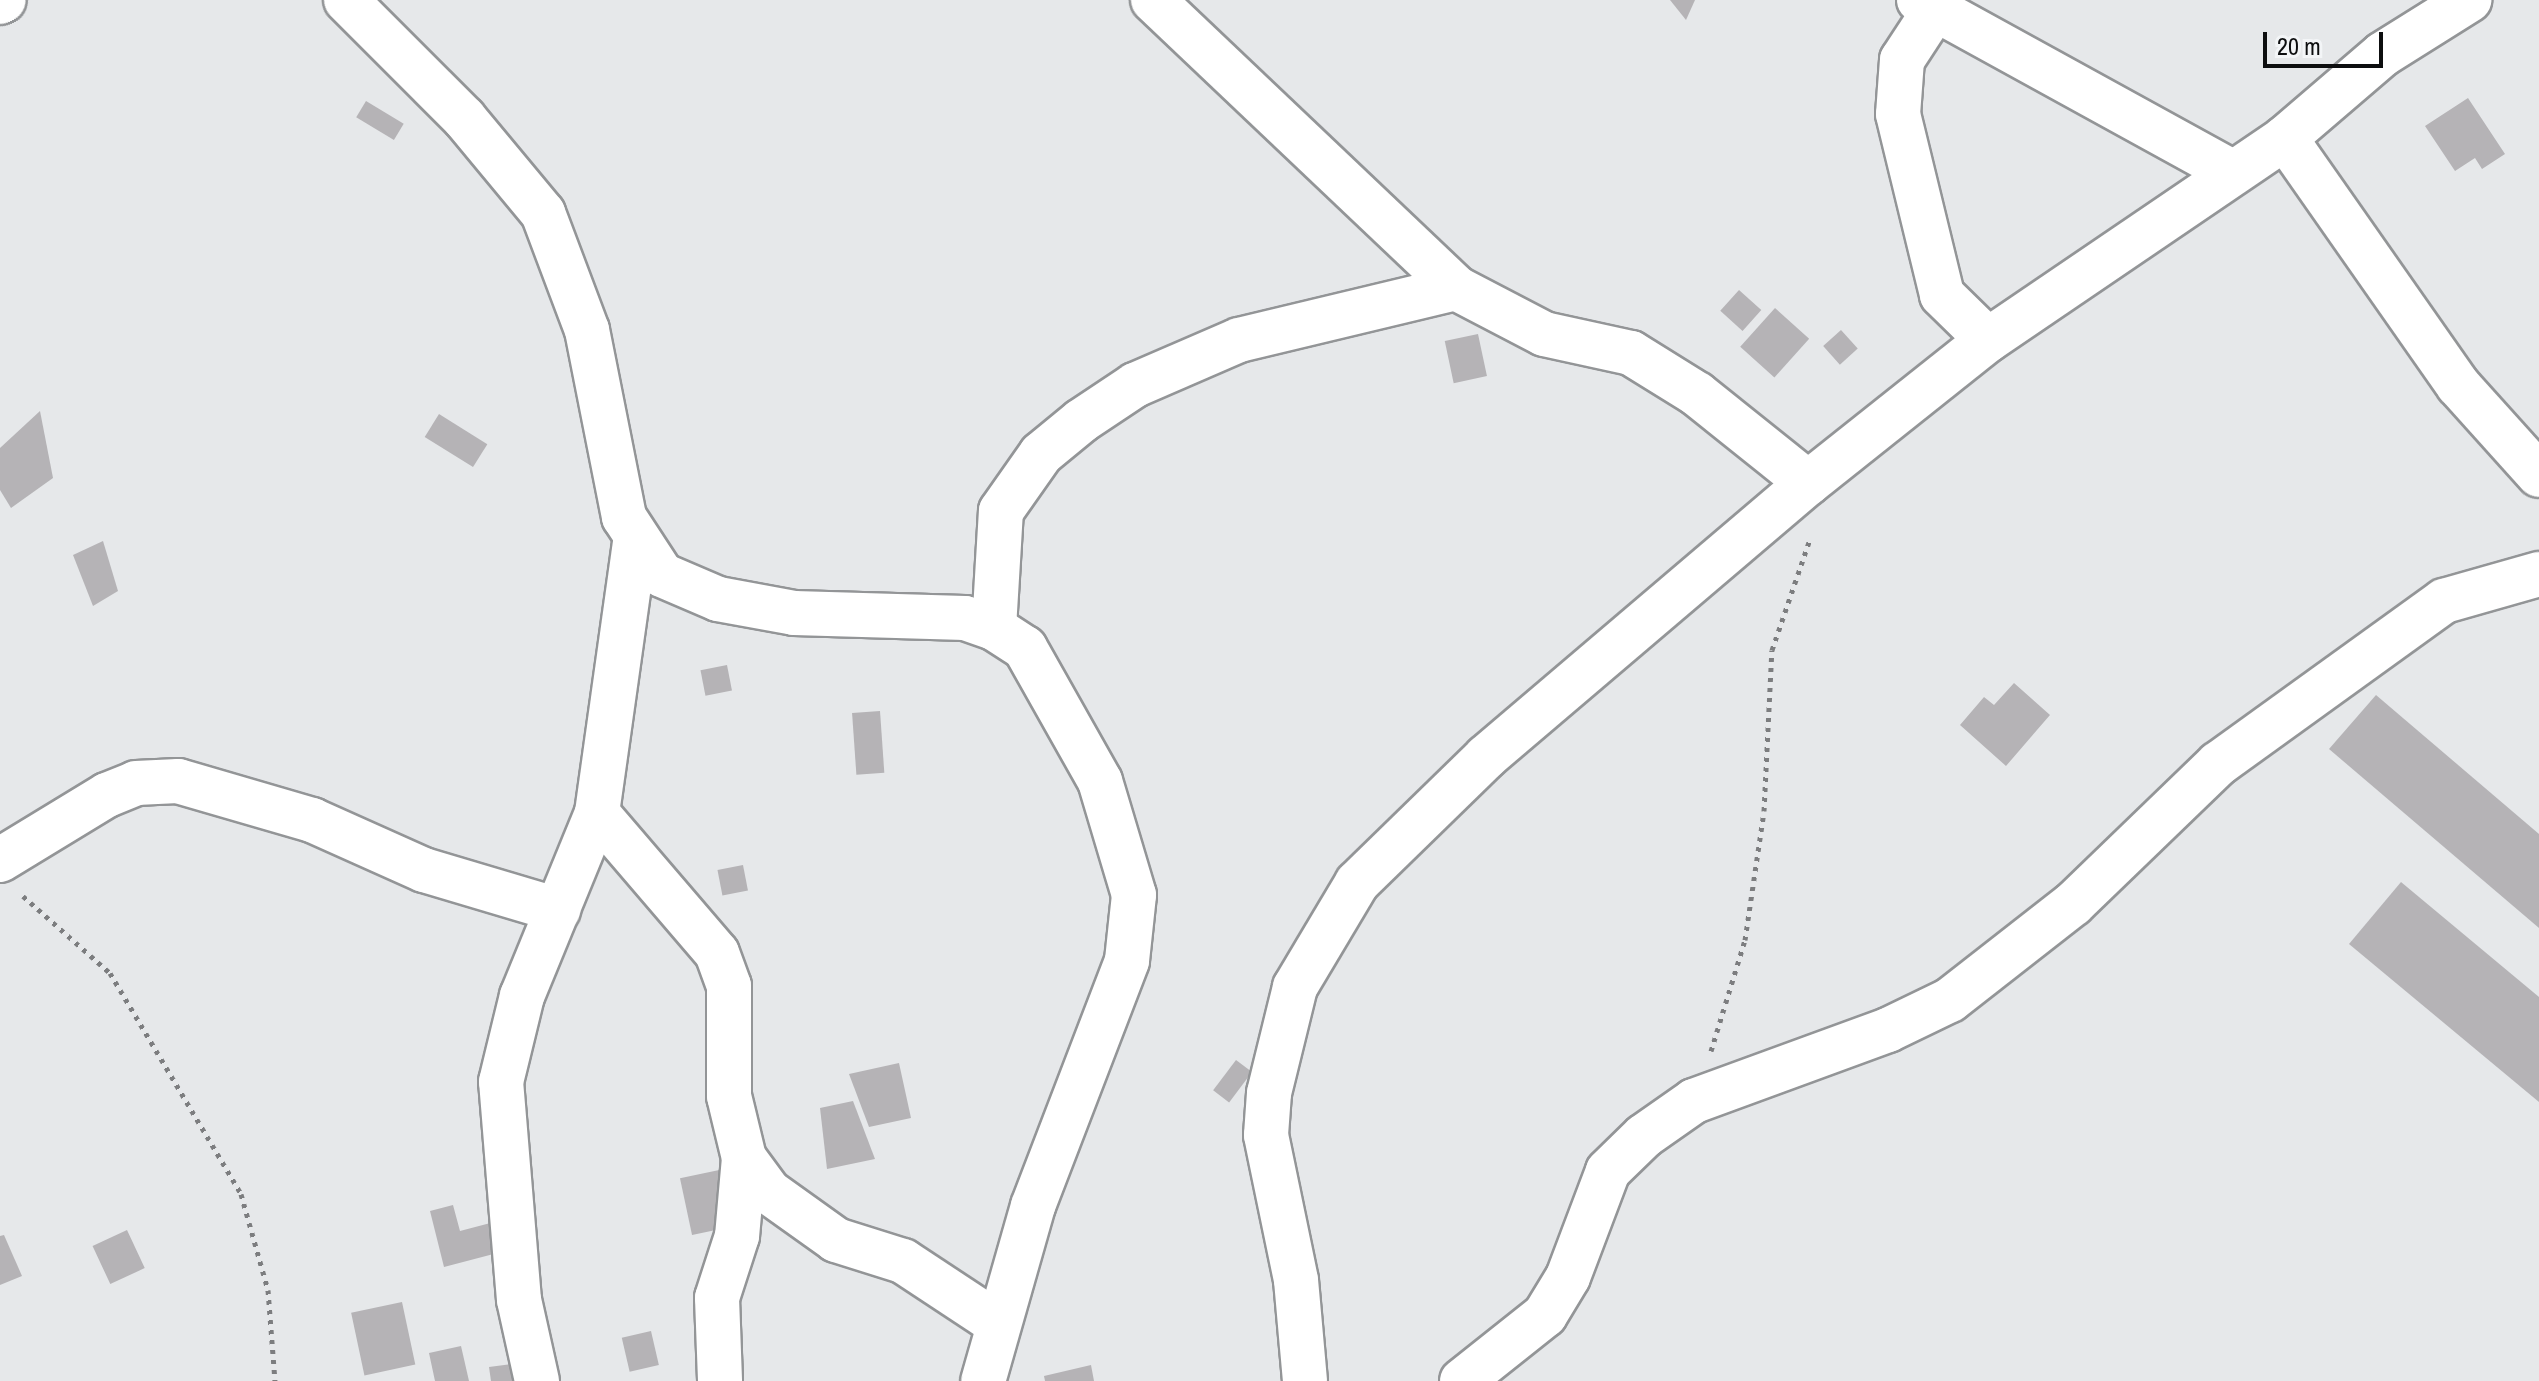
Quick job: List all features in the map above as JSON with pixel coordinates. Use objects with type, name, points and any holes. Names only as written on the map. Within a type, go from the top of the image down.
[{"type":"street","points":[[346,0],[474,129],[543,213],[587,330],[635,542],[597,813],[522,996],[501,1082],[519,1300],[537,1381]]},
{"type":"street","points":[[1153,0],[1188,15],[1456,288],[1544,334],[1631,353],[1697,394],[1808,483]]},
{"type":"street","points":[[1305,1381],[1296,1280],[1266,1135],[1277,1037],[1325,932],[1394,841],[1808,483],[1988,340],[2230,171],[2285,138],[2383,54],[2469,0]]},
{"type":"street","points":[[1988,340],[1942,295],[1898,114],[1902,60],[1928,4],[2230,171]]},
{"type":"street","points":[[2285,138],[2458,385],[2539,475]]},
{"type":"street","points":[[994,628],[1001,511],[1041,454],[1081,421],[1135,385],[1226,345],[1456,288]]},
{"type":"street","points":[[635,542],[662,575],[718,599],[794,613],[965,618],[994,628],[1025,648],[1066,713],[1100,781],[1134,895],[1127,961],[1101,1041],[994,1321],[983,1381]]},
{"type":"street","points":[[1462,1381],[1545,1315],[1568,1277],[1608,1171],[1694,1101],[1888,1030],[1950,1000],[2073,904],[2198,781],[2444,601],[2539,574]]},
{"type":"street","points":[[9,876],[107,795],[136,783],[178,781],[312,820],[424,870],[558,910]]},
{"type":"street","points":[[597,813],[717,953],[729,986],[729,1096],[744,1158],[737,1236],[717,1298],[720,1381]]},
{"type":"street","points":[[744,1158],[769,1192],[836,1240],[903,1261],[994,1321]]},
{"type":"path","points":[[1694,1101],[1745,940],[1764,811],[1772,650],[1808,553],[1808,483]]},
{"type":"path","points":[[9,876],[110,973],[241,1194],[268,1290],[275,1381]]},
{"type":"building","points":[[1670,0],[1695,0],[1686,20]]},
{"type":"building","points":[[2468,98],[2505,154],[2482,169],[2475,158],[2455,171],[2425,126]]},
{"type":"building","points":[[366,101],[404,124],[394,140],[356,117]]},
{"type":"building","points":[[1739,290],[1761,310],[1743,331],[1720,311]]},
{"type":"building","points":[[1775,308],[1809,339],[1774,377],[1740,347]]},
{"type":"building","points":[[1841,330],[1858,349],[1840,365],[1823,346]]},
{"type":"building","points":[[1478,334],[1487,376],[1454,383],[1445,341]]},
{"type":"building","points":[[40,411],[53,478],[11,508],[0,490],[0,448]]},
{"type":"building","points":[[439,414],[487,444],[473,467],[425,437]]},
{"type":"building","points":[[103,541],[118,591],[93,606],[73,555]]},
{"type":"building","points":[[727,665],[732,691],[705,696],[700,670]]},
{"type":"building","points":[[2014,683],[2050,715],[2006,766],[1960,725],[1984,697],[1994,705]]},
{"type":"building","points":[[2376,695],[2539,834],[2539,928],[2329,749]]},
{"type":"building","points":[[880,711],[884,773],[856,775],[852,713]]},
{"type":"building","points":[[743,865],[748,891],[722,895],[717,870]]},
{"type":"building","points":[[2401,882],[2539,997],[2539,1102],[2349,944]]},
{"type":"building","points":[[1236,1060],[1252,1072],[1229,1102],[1213,1090]]},
{"type":"building","points":[[899,1063],[911,1118],[869,1127],[849,1074]]},
{"type":"building","points":[[853,1101],[875,1159],[827,1169],[820,1108]]},
{"type":"building","points":[[724,1169],[736,1226],[692,1235],[680,1178]]},
{"type":"building","points":[[453,1205],[460,1231],[498,1221],[505,1251],[444,1267],[430,1211]]},
{"type":"building","points":[[127,1230],[145,1268],[110,1284],[93,1246]]},
{"type":"building","points":[[4,1235],[22,1276],[0,1285],[0,1236]]},
{"type":"building","points":[[402,1302],[415,1365],[364,1375],[351,1313]]},
{"type":"building","points":[[651,1331],[659,1365],[630,1372],[622,1338]]},
{"type":"building","points":[[461,1346],[469,1381],[435,1381],[429,1353]]},
{"type":"building","points":[[519,1363],[521,1381],[491,1381],[489,1367]]},
{"type":"building","points":[[1091,1365],[1094,1381],[1045,1381],[1044,1376]]}]
